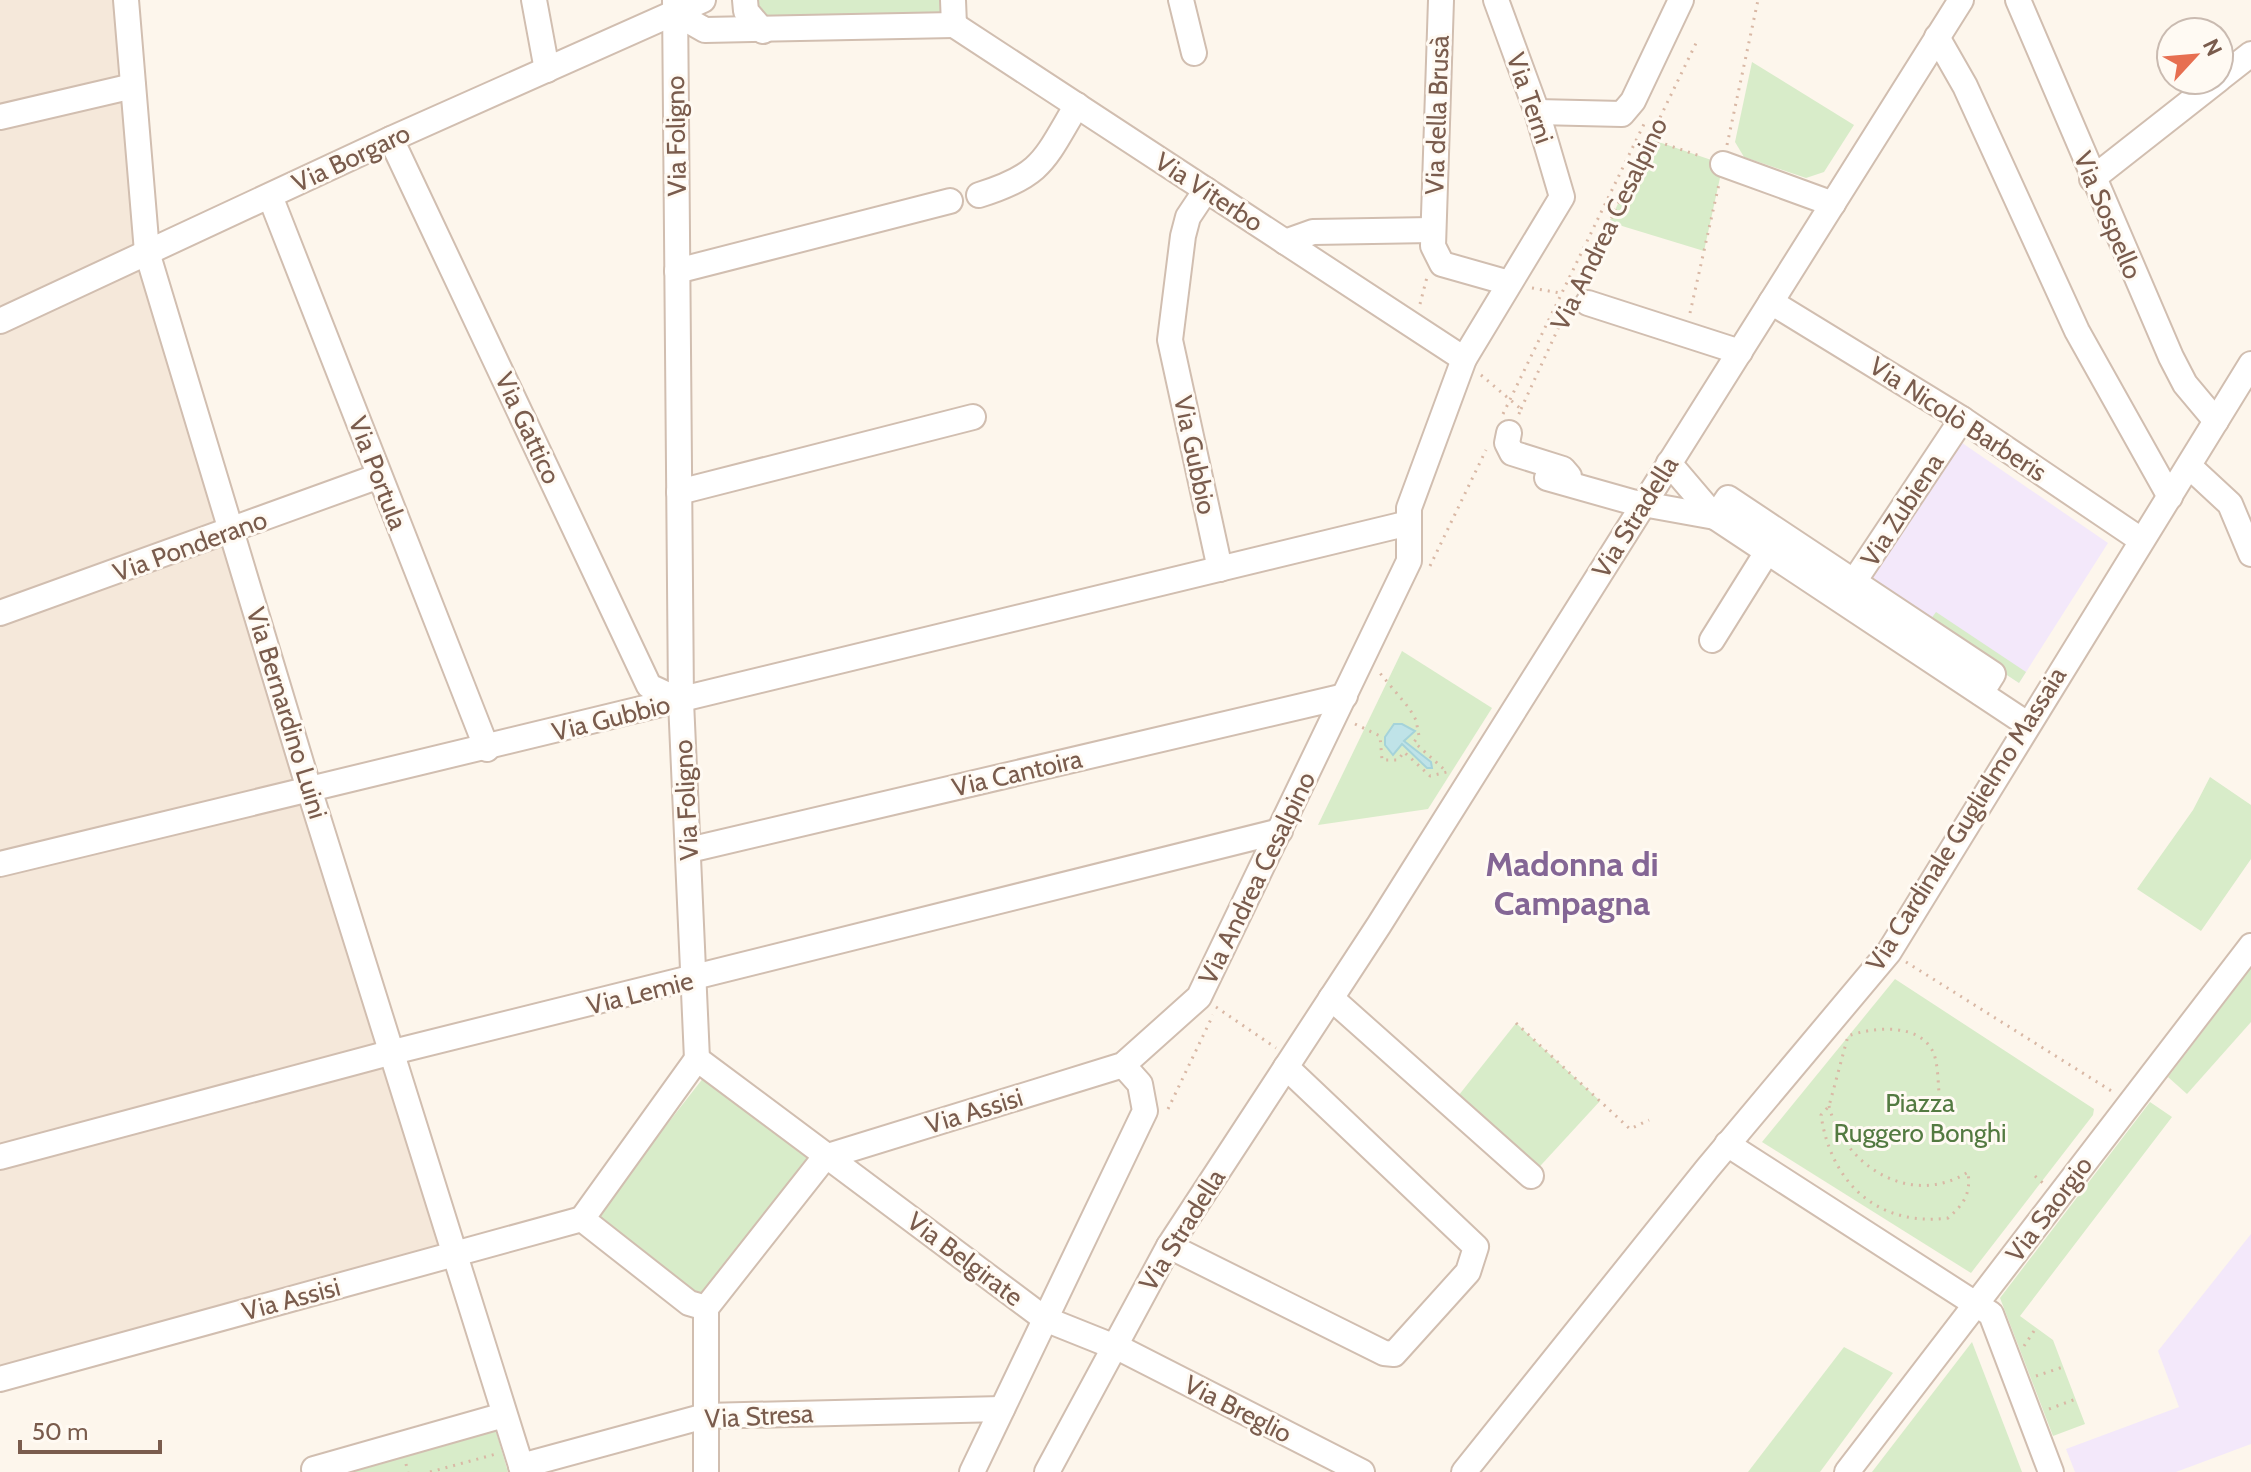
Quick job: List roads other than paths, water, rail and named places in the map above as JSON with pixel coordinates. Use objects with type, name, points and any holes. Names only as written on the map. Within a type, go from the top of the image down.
[{"type":"street","name":"Via Bernardino Luini","points":[[126,0],[147,252],[309,789],[520,1462]]},
{"type":"street","points":[[534,0],[547,70]]},
{"type":"street","name":"Via Borgaro","points":[[0,321],[547,70],[675,7],[703,0]]},
{"type":"street","points":[[745,0],[746,11],[763,31]]},
{"type":"street","points":[[675,7],[705,30],[763,31],[954,25],[953,0]]},
{"type":"street","points":[[1181,0],[1194,53]]},
{"type":"street","name":"Via della Brusà","points":[[1285,242],[1313,232],[1432,238],[1441,0]]},
{"type":"street","name":"Via Terni","points":[[1496,0],[1537,112],[1562,197],[1509,283]]},
{"type":"street","name":"Via Andrea Cesalpino","points":[[1537,112],[1622,114],[1633,101],[1681,0]]},
{"type":"street","name":"Via Stradella","points":[[1047,1472],[1169,1246],[1331,998],[1961,0]]},
{"type":"street","name":"Via Sospello","points":[[2018,0],[2092,179],[2171,357],[2185,384],[2216,421]]},
{"type":"street","name":"Via Foligno","points":[[675,7],[681,701],[697,1059]]},
{"type":"street","name":"Via Viterbo","points":[[954,25],[1464,359]]},
{"type":"street","points":[[1937,37],[1965,86],[2077,331],[2170,497]]},
{"type":"street","points":[[2235,67],[2251,54]]},
{"type":"street","points":[[0,117],[133,86]]},
{"type":"street","points":[[2092,179],[2198,96]]},
{"type":"street","points":[[979,195],[1016,183],[1032,174],[1042,164],[1077,105]]},
{"type":"street","name":"Via Gattico","points":[[391,139],[649,686],[681,701]]},
{"type":"street","points":[[1723,164],[1833,204]]},
{"type":"street","name":"Via Gubbio","points":[[1206,190],[1188,217],[1183,236],[1170,340],[1220,569]]},
{"type":"street","name":"Via Portula","points":[[270,196],[487,749]]},
{"type":"street","points":[[677,271],[950,201]]},
{"type":"street","points":[[1409,523],[1409,508],[1464,359],[1509,283],[1442,264],[1432,238]]},
{"type":"street","points":[[1581,300],[1740,352]]},
{"type":"street","name":"Via Nicolò Barberis","points":[[1771,302],[1962,419],[2141,540]]},
{"type":"street","name":"Via Cardinale Guglielmo Massaia","points":[[1464,1472],[1727,1144],[1889,952],[2251,364]]},
{"type":"street","points":[[679,492],[973,417]]},
{"type":"street","name":"Via Zubiena","points":[[1848,591],[1962,419]]},
{"type":"street","points":[[1509,433],[1507,443],[1512,453],[1563,469],[1578,487]]},
{"type":"street","points":[[1669,463],[1715,517],[1767,552],[1848,591]]},
{"type":"street","points":[[2189,466],[2230,504],[2251,554]]},
{"type":"street","name":"Via Ponderano","points":[[0,613],[379,476]]},
{"type":"street","points":[[1547,478],[1643,504],[1715,517]]},
{"type":"street","points":[[1715,517],[1728,498],[1981,693],[2027,724]]},
{"type":"street","name":"Via Andrea Cesalpino","points":[[1123,1065],[1199,997],[1409,561],[1409,523]]},
{"type":"street","name":"Via Gubbio","points":[[0,864],[487,749],[1409,523]]},
{"type":"street","points":[[1712,640],[1767,552]]},
{"type":"street","name":"Via Cantoira","points":[[689,850],[1345,696]]},
{"type":"street","name":"Via Lemie","points":[[0,1157],[393,1052],[692,981],[1280,831]]},
{"type":"street","name":"Via Saorgio","points":[[1847,1472],[2251,946]]},
{"type":"street","points":[[1331,998],[1531,1176]]},
{"type":"street","points":[[697,1059],[582,1219],[689,1303],[706,1308]]},
{"type":"street","name":"Via Belgirate","points":[[697,1059],[1045,1319],[1114,1346]]},
{"type":"street","points":[[1169,1246],[1384,1353],[1394,1354],[1468,1272],[1476,1247],[1289,1063]]},
{"type":"street","points":[[972,1472],[1145,1111],[1140,1084],[1123,1065]]},
{"type":"street","name":"Via Assisi","points":[[825,1157],[1123,1065]]},
{"type":"street","points":[[1727,1144],[1991,1314],[2051,1472]]},
{"type":"street","points":[[706,1472],[706,1308],[825,1157]]},
{"type":"street","name":"Via Assisi","points":[[0,1379],[582,1219]]},
{"type":"street","name":"Via Breglio","points":[[1114,1346],[1362,1472]]},
{"type":"street","name":"Via Stresa","points":[[520,1462],[705,1416],[1002,1409]]},
{"type":"street","points":[[314,1469],[504,1415]]},
{"type":"water","points":[[1394,724],[1402,724],[1415,731],[1404,741],[1431,762],[1432,768],[1427,768],[1402,744],[1393,755],[1385,745],[1385,737]]},
{"type":"district","name":"Madonna di Campagna","points":[[1572,884]]},
{"type":"park label","name":"Piazza Ruggero Bonghi","points":[[1920,1118]]}]
